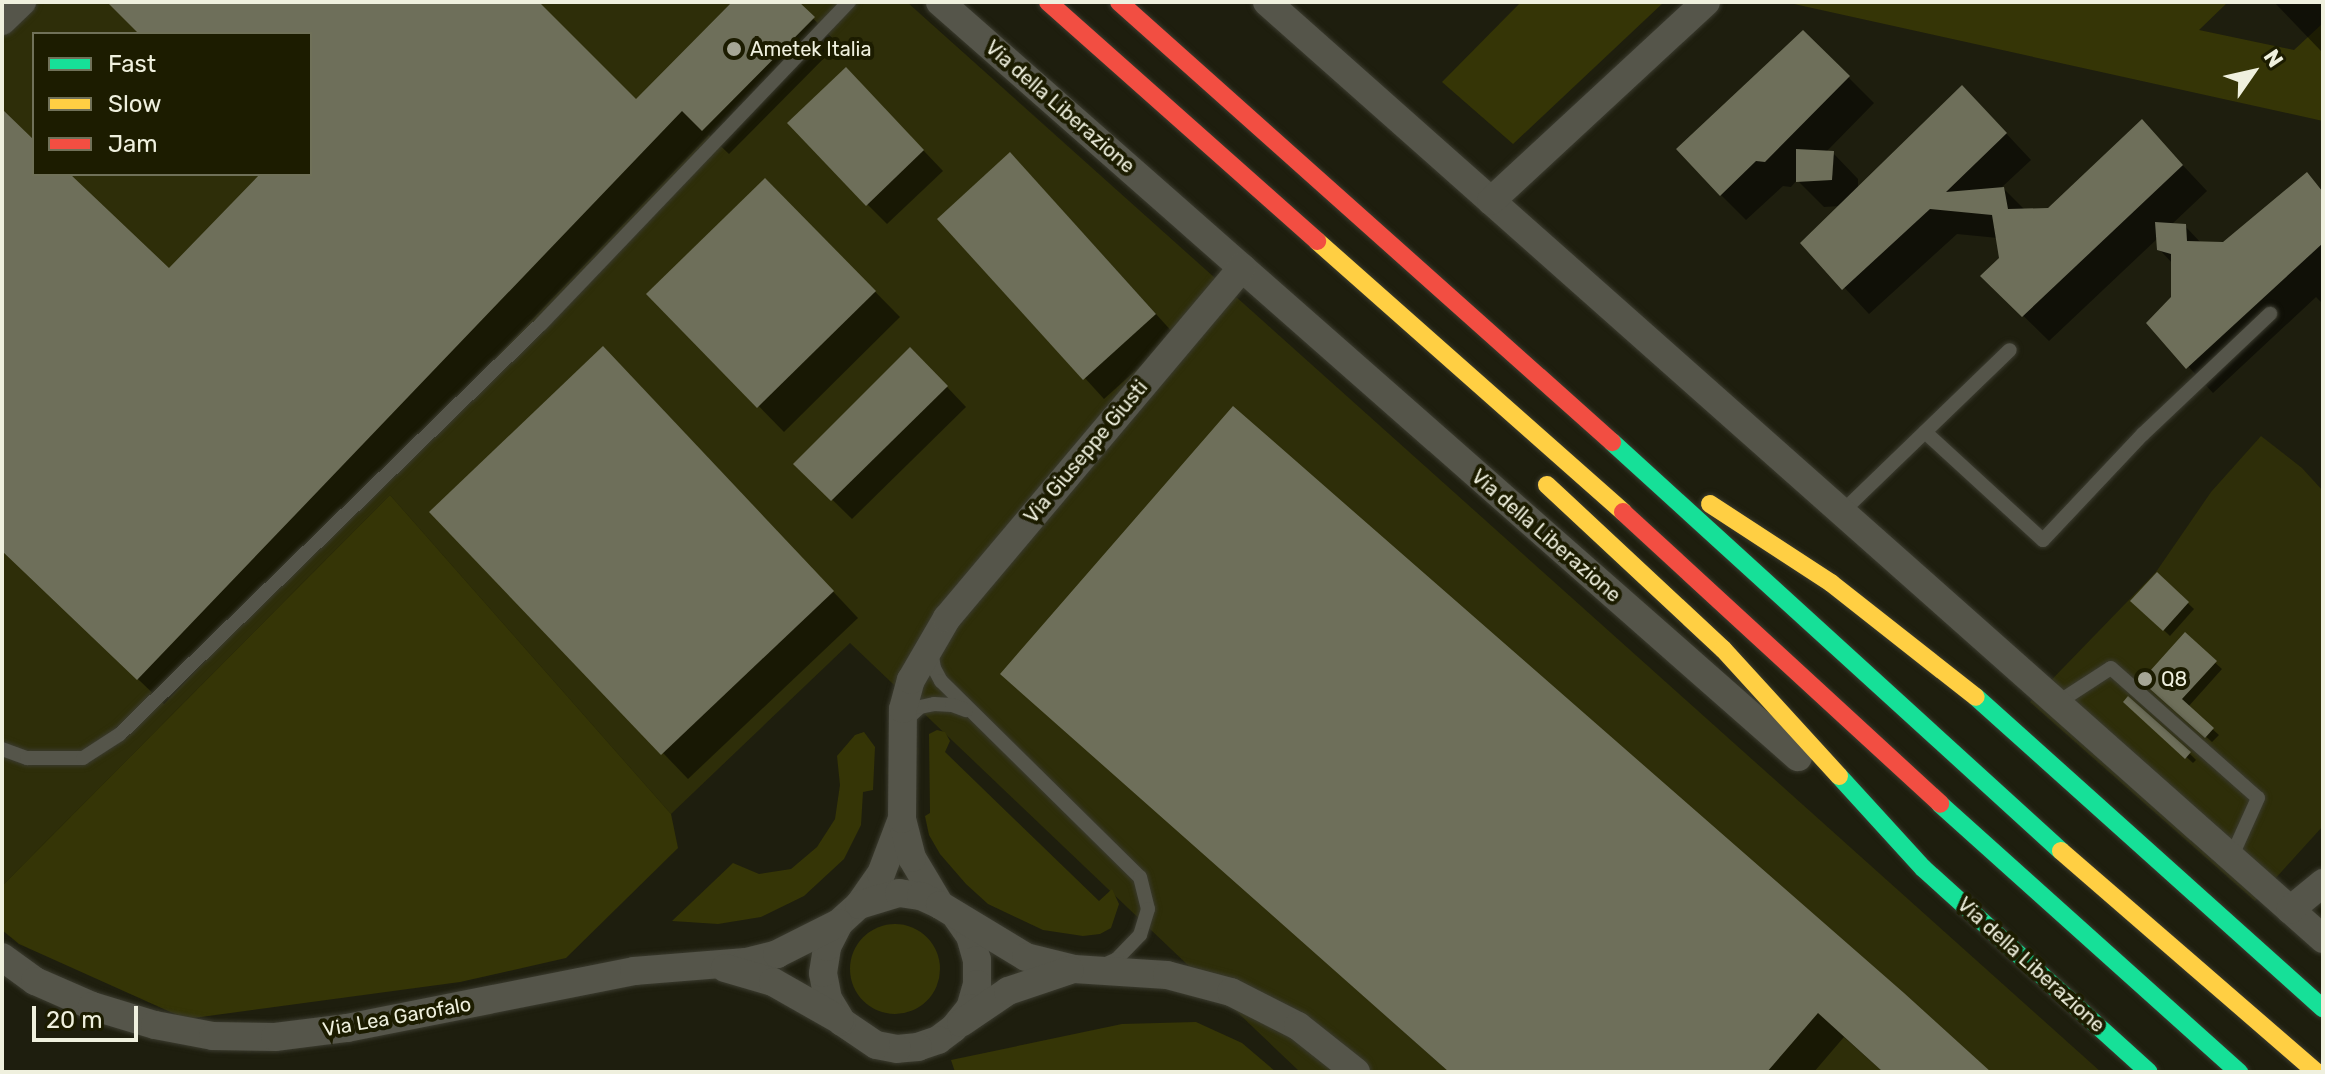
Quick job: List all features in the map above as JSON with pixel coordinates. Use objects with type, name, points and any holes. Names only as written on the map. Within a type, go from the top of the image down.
[{"type":"main road","points":[[1048,2],[1629,518],[1949,812],[2239,1072]]},
{"type":"main road","points":[[1119,2],[1607,438],[1974,775],[2316,1072]]},
{"type":"main road","points":[[1228,162],[1367,311]]},
{"type":"main road","points":[[1607,438],[1831,583],[1955,681],[2323,1008]]},
{"type":"main road","points":[[1535,473],[1723,649],[1923,868]]},
{"type":"main road","name":"Via della Liberazione","points":[[1923,868],[2149,1072]]},
{"type":"street","points":[[2,21],[22,2]]},
{"type":"street","name":"Via della Liberazione","points":[[940,2],[1923,868]]},
{"type":"street","points":[[1267,2],[2323,939]]},
{"type":"street","points":[[1491,201],[1706,2]]},
{"type":"street","name":"Via Giuseppe Giusti","points":[[948,910],[912,858],[902,819],[906,691],[947,618],[1242,268]]},
{"type":"street","name":"Via Giuseppe Giusti","points":[[849,914],[881,874],[902,819]]},
{"type":"street","points":[[2290,910],[2323,883]]},
{"type":"street","points":[[1085,969],[1047,975],[1008,991],[938,1040],[897,1049],[876,1045],[842,1022],[828,999],[823,973],[827,947],[849,914],[899,893],[921,896],[1026,957],[1085,969],[1167,975],[1231,992],[1298,1026],[1356,1072]]},
{"type":"street","points":[[948,910],[970,936],[977,960],[977,984],[970,1008],[954,1028]]},
{"type":"street","name":"Via Lea Garofalo","points":[[2,957],[35,981],[92,1006],[155,1025],[213,1036],[275,1037],[347,1028],[634,971],[746,962],[777,954],[849,914]]},
{"type":"street","name":"Via Lea Garofalo","points":[[709,964],[773,982],[842,1022]]},
{"type":"lane","points":[[2,749],[27,758],[83,758],[120,734],[541,324],[849,2]]},
{"type":"lane","points":[[1925,432],[2043,540],[2143,434],[2270,314]]},
{"type":"lane","points":[[1842,512],[2010,350]]},
{"type":"lane","points":[[933,639],[931,655],[941,681],[1140,877],[1148,909],[1140,935],[1117,959],[1085,969]]},
{"type":"lane","points":[[2057,703],[2111,668],[2258,798],[2231,858]]},
{"type":"lane","points":[[904,723],[920,707],[934,704],[952,705],[978,719]]},
{"type":"shaded area","points":[[2,2],[907,2],[2101,1072],[1300,1072],[850,643],[671,814],[390,495],[2,886]]},
{"type":"shaded area","points":[[1521,2],[1664,2],[1513,144],[1442,82]]},
{"type":"shaded area","points":[[1785,2],[2228,2],[2199,30],[2294,50],[2323,23],[2323,121]]},
{"type":"shaded area","points":[[2261,436],[2302,468],[2323,491],[2323,826],[2255,901],[2030,702],[2156,572],[2211,492]]},
{"type":"shaded area","points":[[390,495],[671,814],[678,848],[566,958],[460,982],[186,1019],[19,944],[2,930],[2,886]]},
{"type":"shaded area","points":[[937,730],[945,732],[950,741],[945,752],[1099,901],[1112,889],[1119,904],[1111,928],[1100,934],[1083,936],[1043,930],[988,904],[966,884],[940,854],[929,835],[925,816],[930,813],[929,734]]},
{"type":"shaded area","points":[[864,732],[875,747],[873,790],[863,792],[861,825],[844,859],[804,896],[761,917],[718,924],[672,921],[733,863],[759,874],[791,869],[817,847],[835,819],[840,785],[837,756],[855,735]]},
{"type":"shaded area","points":[[886,924],[904,924],[920,931],[933,944],[940,960],[940,978],[933,994],[920,1007],[904,1014],[886,1014],[870,1007],[857,994],[850,978],[850,960],[857,944],[870,931]]},
{"type":"shaded area","points":[[1196,1022],[1242,1043],[1276,1072],[955,1072],[951,1060],[1122,1024]]},
{"type":"building","points":[[107,2],[539,2],[636,99],[732,2],[799,2],[815,17],[702,131],[682,111],[137,680],[2,551],[2,109],[32,138],[32,176],[72,176],[169,268],[258,176],[312,176],[312,32],[137,32]]},
{"type":"building","points":[[1803,30],[1850,76],[1765,162],[1756,161],[1720,196],[1676,149]]},
{"type":"building","points":[[846,67],[924,150],[866,206],[787,123]]},
{"type":"building","points":[[1962,85],[2007,133],[1946,192],[2004,187],[2008,209],[2048,208],[2142,119],[2183,165],[2022,317],[1980,276],[1999,258],[1992,215],[1930,209],[1842,290],[1800,243]]},
{"type":"building","points":[[1796,149],[1834,151],[1832,180],[1796,182]]},
{"type":"building","points":[[1010,152],[1156,314],[1083,380],[937,219]]},
{"type":"building","points":[[2307,172],[2323,192],[2323,243],[2186,369],[2146,323],[2171,297],[2171,254],[2157,250],[2155,222],[2186,224],[2187,241],[2223,242]]},
{"type":"building","points":[[765,178],[876,291],[757,408],[646,294]]},
{"type":"building","points":[[603,346],[834,591],[661,755],[429,512]]},
{"type":"building","points":[[910,347],[948,386],[831,501],[793,464]]},
{"type":"building","points":[[1233,406],[1991,1072],[1883,1072],[1818,1013],[1767,1072],[1449,1072],[1000,674]]},
{"type":"building","points":[[2157,572],[2189,602],[2163,631],[2130,601]]},
{"type":"building","points":[[2185,632],[2217,661],[2182,699],[2214,728],[2205,738],[2141,681]]},
{"type":"building","points":[[2128,696],[2191,752],[2185,759],[2123,702]]},
{"type":"traffic: fast","points":[[1612,442],[2061,851]]},
{"type":"traffic: fast","points":[[1976,697],[2323,1008]]},
{"type":"traffic: fast","points":[[1839,776],[1923,868]]},
{"type":"traffic: fast","points":[[1940,804],[2239,1072]]},
{"type":"traffic: fast","points":[[1923,868],[2149,1072]]},
{"type":"traffic: slow","points":[[1317,241],[1623,512]]},
{"type":"traffic: slow","points":[[1547,485],[1723,649],[1839,776]]},
{"type":"traffic: slow","points":[[1710,504],[1831,583],[1976,697]]},
{"type":"traffic: slow","points":[[2061,851],[2316,1072]]},
{"type":"traffic: jam","points":[[1048,2],[1317,241]]},
{"type":"traffic: jam","points":[[1119,2],[1612,442]]},
{"type":"traffic: jam","points":[[1623,512],[1940,804]]},
{"type":"place","name":"Ametek Italia","points":[[734,49]]},
{"type":"place","name":"Q8","points":[[2145,679]]}]
